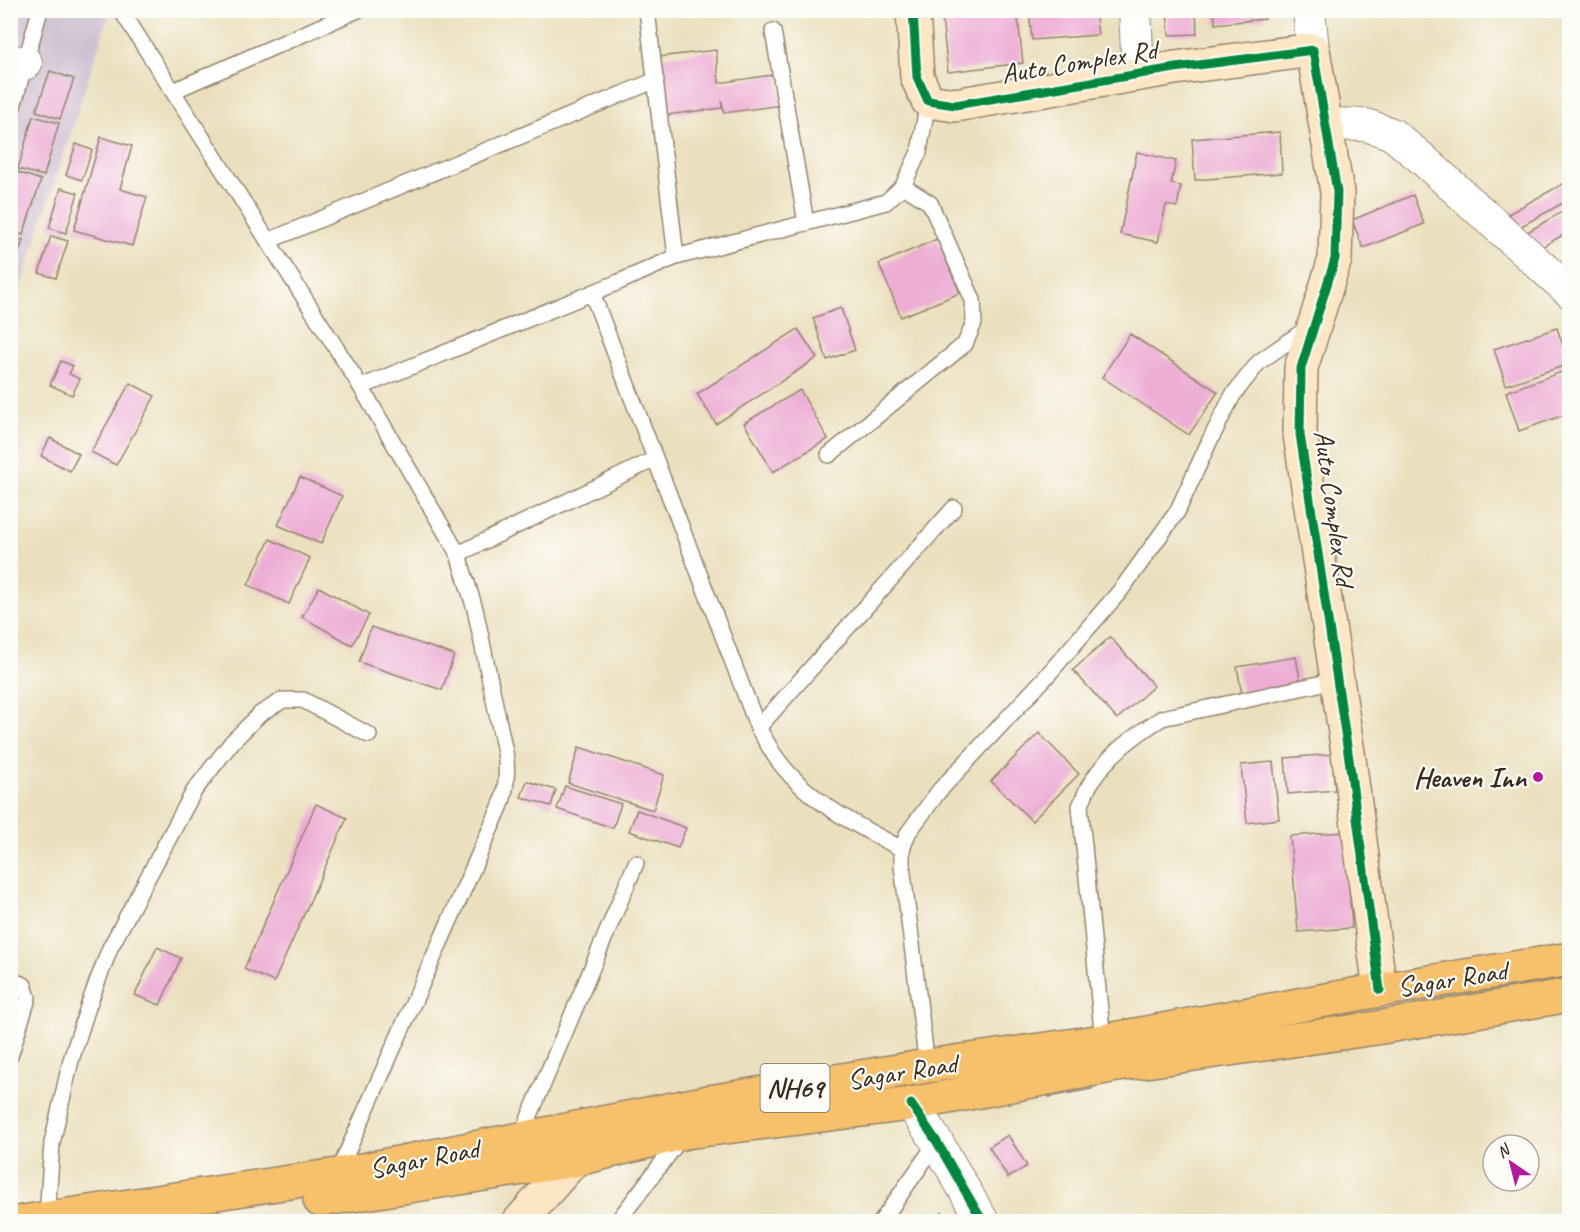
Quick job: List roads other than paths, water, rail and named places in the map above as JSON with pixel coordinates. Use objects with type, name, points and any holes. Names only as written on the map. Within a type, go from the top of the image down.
[{"type":"highway","name":"Sagar Road","points":[[34,1219],[337,1175],[698,1104],[927,1066],[1103,1041],[1380,990],[1569,959]]},
{"type":"highway","name":"Sagar Road","points":[[176,1221],[574,1160],[686,1132],[911,1104],[1111,1066],[1376,1028],[1569,995]]},
{"type":"street","points":[[913,10],[917,77],[928,101]]},
{"type":"street","points":[[1135,10],[1138,74]]},
{"type":"street","points":[[1309,10],[1314,50]]},
{"type":"street","name":"Auto Complex Rd","points":[[928,101],[955,105],[1138,74],[1314,50],[1337,192],[1335,259],[1301,368],[1300,434],[1380,990]]},
{"type":"street","points":[[1326,124],[1366,125],[1392,134],[1569,292]]},
{"type":"street","points":[[911,1104],[937,1142],[983,1221]]},
{"type":"street","points":[[519,1221],[574,1160]]},
{"type":"lane","points":[[10,117],[18,62],[40,10]]},
{"type":"lane","points":[[121,10],[361,387],[458,554],[475,609],[505,752],[508,771],[506,790],[337,1175]]},
{"type":"lane","points":[[172,91],[358,10]]},
{"type":"lane","points":[[647,10],[676,257]]},
{"type":"lane","points":[[773,31],[806,223]]},
{"type":"lane","points":[[268,241],[656,80]]},
{"type":"lane","points":[[361,387],[676,257],[886,202],[903,186],[918,152],[928,101]]},
{"type":"lane","points":[[829,454],[964,344],[974,323],[973,300],[930,203],[903,186]]},
{"type":"lane","points":[[592,293],[758,728],[776,757],[802,786],[843,818],[902,849]]},
{"type":"lane","points":[[927,1066],[902,865],[902,849],[908,833],[939,791],[1046,678],[1121,590],[1177,512],[1233,394],[1259,362],[1315,323]]},
{"type":"lane","points":[[458,554],[656,459]]},
{"type":"lane","points":[[758,728],[954,508]]},
{"type":"lane","points":[[1103,1041],[1080,806],[1092,781],[1114,754],[1137,733],[1162,718],[1337,680]]},
{"type":"lane","points":[[34,1219],[71,1060],[89,1004],[110,948],[194,791],[232,742],[260,714],[283,700],[303,700],[369,735]]},
{"type":"lane","points":[[520,1139],[636,863]]},
{"type":"lane","points":[[10,980],[24,985],[28,998],[10,1056]]},
{"type":"lane","points":[[617,1221],[686,1132]]},
{"type":"lane","points":[[881,1221],[937,1142]]},
{"type":"place","name":"Heaven Inn","points":[[1538,777]]}]
